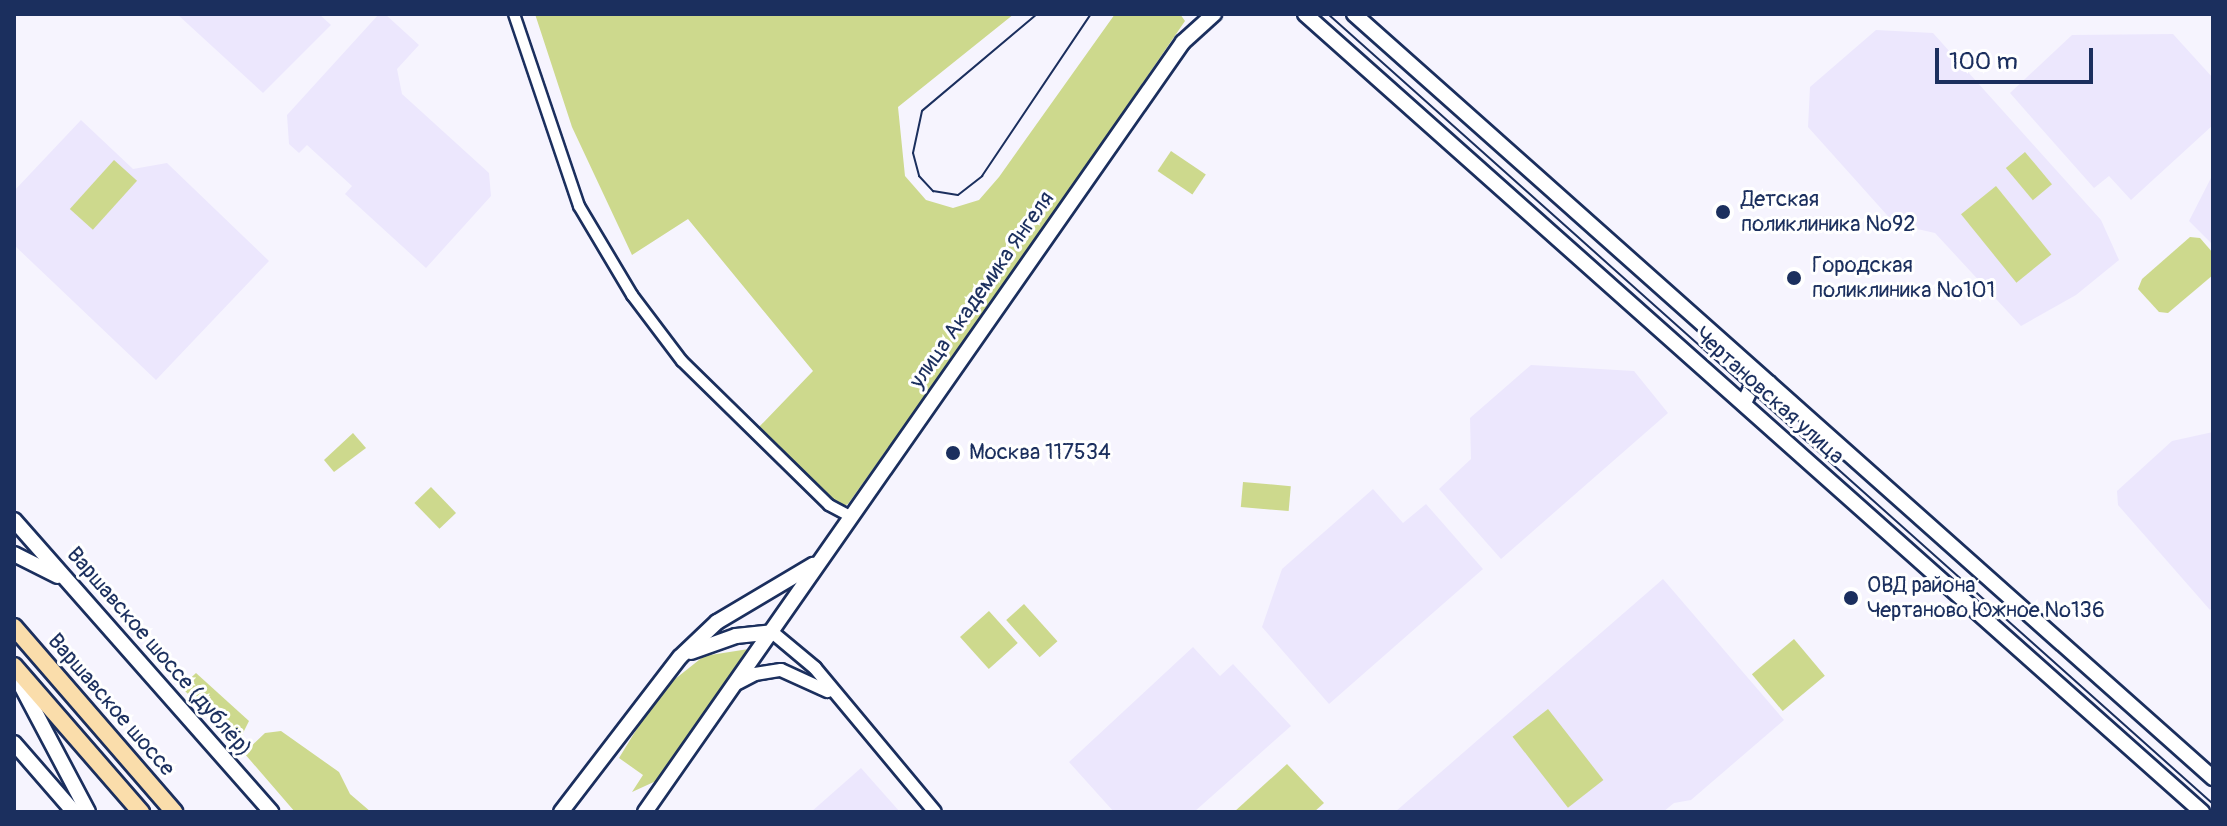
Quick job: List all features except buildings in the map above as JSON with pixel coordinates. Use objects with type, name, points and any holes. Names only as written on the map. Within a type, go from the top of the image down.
[{"type":"main road","points":[[1183,42],[1192,14]]},
{"type":"main road","points":[[1183,42],[1214,14]]},
{"type":"main road","name":"Чертановская улица","points":[[1305,14],[2202,812]]},
{"type":"main road","name":"Чертановская улица","points":[[1354,14],[2213,778]]},
{"type":"main road","name":"улица Академика Янгеля","points":[[645,812],[1183,42]]},
{"type":"main road","points":[[1744,403],[1753,384],[1769,383]]},
{"type":"main road","name":"Варшавское шоссе (дублёр)","points":[[14,520],[271,812]]},
{"type":"main road","points":[[14,554],[65,579]]},
{"type":"main road","name":"улица Академика Янгеля","points":[[561,812],[680,657],[717,622],[817,563]]},
{"type":"main road","name":"Варшавское шоссе","points":[[14,627],[174,812]]},
{"type":"main road","points":[[680,657],[736,636],[772,632]]},
{"type":"main road","points":[[14,669],[88,812]]},
{"type":"main road","points":[[14,669],[141,812]]},
{"type":"main road","points":[[14,743],[74,812]]},
{"type":"street","points":[[514,14],[579,206],[632,295],[682,361],[829,505],[850,516]]},
{"type":"street","points":[[772,632],[803,654],[935,812]]},
{"type":"street","points":[[738,683],[755,674],[781,670],[808,678],[836,697]]},
{"type":"shaded area","points":[[177,14],[319,14],[331,25],[263,93]]},
{"type":"shaded area","points":[[379,14],[385,14],[419,45],[397,69],[402,94],[489,173],[491,196],[426,268],[345,194],[352,186],[307,145],[299,153],[289,144],[287,115]]},
{"type":"shaded area","points":[[1876,30],[1933,33],[2101,220],[2119,260],[2076,295],[2021,326],[1935,233],[1895,224],[1808,127],[1810,87]]},
{"type":"shaded area","points":[[2173,34],[2213,78],[2213,125],[2131,200],[2109,176],[2094,188],[2010,93],[2072,35]]},
{"type":"shaded area","points":[[81,120],[133,169],[167,163],[269,261],[156,380],[14,245],[14,191]]},
{"type":"shaded area","points":[[2213,174],[2213,245],[2189,221]]},
{"type":"shaded area","points":[[1531,365],[1634,371],[1668,413],[1501,559],[1439,489],[1471,459],[1470,418]]},
{"type":"shaded area","points":[[2213,432],[2213,607],[2210,610],[2118,505],[2117,491],[2172,441]]},
{"type":"shaded area","points":[[1373,489],[1403,523],[1426,504],[1483,569],[1329,704],[1262,627],[1282,569]]},
{"type":"shaded area","points":[[1663,579],[1784,720],[1691,800],[1674,803],[1663,812],[1395,812]]},
{"type":"shaded area","points":[[1193,647],[1220,676],[1233,664],[1291,726],[1194,812],[1114,812],[1069,762]]},
{"type":"shaded area","points":[[861,768],[900,812],[811,812]]},
{"type":"green space","points":[[535,14],[1014,14],[898,107],[905,176],[926,200],[953,208],[979,200],[999,177],[1115,14],[1180,14],[1185,21],[1010,277],[848,504],[839,508],[759,427],[813,371],[688,219],[632,255],[572,127]]},
{"type":"green space","points":[[1171,151],[1206,174],[1192,194],[1158,171]]},
{"type":"green space","points":[[2025,152],[2052,184],[2033,200],[2006,168]]},
{"type":"green space","points":[[114,160],[137,181],[93,230],[70,209]]},
{"type":"green space","points":[[1996,186],[2051,254],[2016,283],[1961,214]]},
{"type":"green space","points":[[2190,237],[2200,238],[2213,253],[2213,275],[2168,313],[2159,312],[2138,289],[2142,279]]},
{"type":"green space","points":[[353,433],[366,448],[334,472],[324,460]]},
{"type":"green space","points":[[1243,482],[1291,486],[1289,511],[1241,507]]},
{"type":"green space","points":[[431,487],[456,513],[439,529],[414,503]]},
{"type":"green space","points":[[1024,604],[1057,641],[1040,657],[1006,620]]},
{"type":"green space","points":[[989,611],[1018,643],[989,669],[960,637]]},
{"type":"green space","points":[[1794,639],[1825,676],[1783,711],[1752,674]]},
{"type":"green space","points":[[755,648],[656,781],[632,792],[643,775],[619,758],[660,691],[704,656]]},
{"type":"green space","points":[[196,673],[249,721],[241,737],[233,739],[181,687]]},
{"type":"green space","points":[[1548,709],[1603,780],[1568,808],[1513,737]]},
{"type":"green space","points":[[281,731],[339,772],[350,794],[371,812],[295,812],[244,753],[265,733]]},
{"type":"green space","points":[[1287,764],[1324,803],[1314,812],[1234,812]]},
{"type":"tram line","points":[[1037,14],[922,111],[913,153],[919,176],[933,191],[958,195],[982,176],[1091,14]]},
{"type":"tram line","points":[[1328,14],[2213,804]]},
{"type":"place","name":"Детская поликлиника №92","points":[[1723,212]]},
{"type":"place","name":"Городская поликлиника №101","points":[[1794,278]]},
{"type":"place","name":"Москва 117534","points":[[953,453]]},
{"type":"place","name":"ОВД района Чертаново Южное №136","points":[[1851,598]]}]
